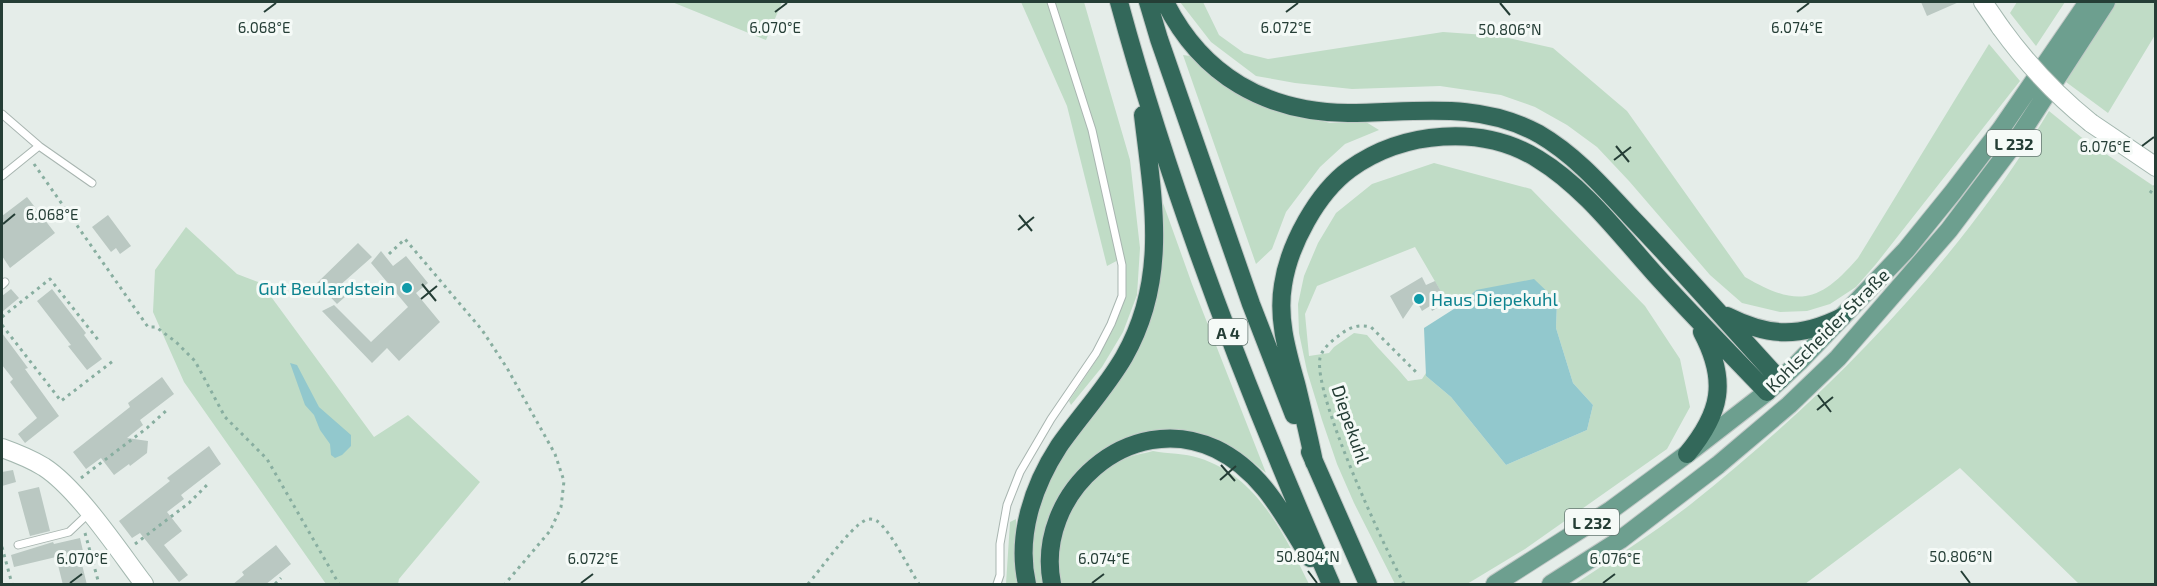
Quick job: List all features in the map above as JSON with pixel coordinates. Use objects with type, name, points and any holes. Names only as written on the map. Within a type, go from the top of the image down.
[{"type":"highway","name":"A 4","points":[[1119,2],[1139,74],[1191,234],[1242,371],[1331,585]]},
{"type":"highway","name":"A 4","points":[[1148,2],[1251,304],[1281,384],[1368,585]]},
{"type":"highway","points":[[1165,2],[1186,38],[1216,69],[1256,94],[1278,102],[1298,108],[1346,112],[1430,110],[1477,112],[1498,116],[1539,134],[1581,164],[1717,311],[1773,386]]},
{"type":"highway","points":[[1027,585],[1024,556],[1025,533],[1029,510],[1036,490],[1055,452],[1123,358],[1137,330],[1146,303],[1154,259],[1155,232],[1139,74]]},
{"type":"highway","points":[[1314,462],[1284,335],[1283,285],[1297,242],[1309,217],[1326,191],[1349,170],[1377,153],[1412,141],[1455,135],[1501,142],[1537,158],[1566,179],[1596,209],[1694,318],[1773,386]]},
{"type":"highway","points":[[1717,311],[1751,328],[1785,333],[1822,327],[1842,318]]},
{"type":"highway","points":[[1687,454],[1702,435],[1713,414],[1718,391],[1716,365],[1694,318]]},
{"type":"highway","points":[[1052,585],[1050,556],[1053,531],[1064,504],[1081,479],[1121,450],[1146,442],[1162,440],[1182,441],[1214,448],[1240,464],[1254,476],[1276,503],[1326,585]]},
{"type":"main road","name":"Kohlscheider Straße","points":[[1495,585],[1611,510],[1773,386],[1842,318],[1906,249],[1953,192],[2001,129],[2088,2]]},
{"type":"main road","name":"Kohlscheider Straße","points":[[1551,585],[1620,540],[1669,503],[1789,405],[1838,358],[1949,230],[2016,141],[2106,2]]},
{"type":"main road","points":[[1773,386],[1789,405]]},
{"type":"street","points":[[1983,2],[2026,62],[2046,84],[2091,123],[2156,167]]},
{"type":"street","points":[[2,448],[24,456],[46,468],[68,489],[85,516],[121,554],[144,585]]},
{"type":"lane","points":[[997,585],[1000,575],[1000,544],[1007,505],[1020,472],[1046,427],[1096,353],[1122,296],[1122,266],[1117,235],[1092,130],[1051,2]]},
{"type":"lane","points":[[2,114],[39,146],[92,183]]},
{"type":"lane","points":[[2,176],[39,146]]},
{"type":"lane","points":[[18,545],[69,532],[85,516]]},
{"type":"path","points":[[28,156],[148,327],[156,327],[176,342],[195,361],[225,417],[267,459],[339,585]]},
{"type":"path","points":[[2150,193],[2156,185]]},
{"type":"path","points":[[389,254],[405,239],[482,330],[507,368],[555,454],[564,481],[561,507],[550,531],[505,585]]},
{"type":"path","points":[[2,317],[50,279],[99,341]]},
{"type":"path","points":[[2,325],[61,401],[113,361]]},
{"type":"path","name":"Diepekuhl","points":[[1404,585],[1344,449],[1325,394],[1320,358],[1329,343],[1348,329],[1362,325],[1371,327],[1419,375]]},
{"type":"path","points":[[68,489],[167,410]]},
{"type":"path","points":[[121,554],[189,503],[207,485]]},
{"type":"path","points":[[85,516],[99,585]]},
{"type":"path","points":[[808,585],[853,530],[864,520],[871,519],[877,521],[887,533],[919,585]]},
{"type":"path","points":[[2,547],[12,585]]},
{"type":"path","points":[[275,585],[281,578]]},
{"type":"green space","points":[[672,2],[782,2],[766,40]]},
{"type":"green space","points":[[1021,2],[1084,2],[1130,160],[1140,248],[1137,295],[1123,332],[1102,367],[1071,405],[1069,401],[1112,331],[1125,294],[1124,257],[1107,266],[1067,106]]},
{"type":"green space","points":[[1180,2],[1203,2],[1219,35],[1244,53],[1268,59],[1443,32],[1500,36],[1553,48],[1627,111],[1745,277],[1763,287],[1793,296],[1806,296],[1831,285],[1858,258],[1989,44],[2020,81],[1856,287],[1830,304],[1807,311],[1780,312],[1742,303],[1710,275],[1597,147],[1567,125],[1535,107],[1501,95],[1440,86],[1352,89],[1256,76],[1211,42]]},
{"type":"green space","points":[[2017,2],[2065,2],[2036,46],[2010,13]]},
{"type":"green space","points":[[2115,2],[2155,2],[2155,35],[2108,113],[2066,82]]},
{"type":"green space","points":[[1183,55],[1190,56],[1217,80],[1254,102],[1330,123],[1366,122],[1379,130],[1345,144],[1320,167],[1286,212],[1272,249],[1256,264]]},
{"type":"green space","points":[[2049,111],[2081,137],[2155,187],[2155,584],[2079,584],[1960,468],[1805,584],[1575,584],[1691,504],[1792,418],[1841,371],[1888,323],[1974,221],[2013,167]]},
{"type":"green space","points":[[1434,163],[1531,189],[1645,306],[1680,359],[1690,407],[1667,449],[1525,549],[1467,584],[1395,584],[1337,464],[1307,371],[1299,333],[1298,304],[1304,276],[1318,243],[1336,213],[1372,184]],"holes":[[[1415,247],[1447,302],[1457,307],[1476,290],[1557,301],[1556,328],[1573,383],[1593,405],[1587,430],[1506,465],[1451,397],[1426,376],[1426,373],[1422,379],[1408,381],[1367,335],[1354,333],[1329,353],[1309,356],[1305,314],[1317,286]]]},
{"type":"green space","points":[[1163,203],[1266,473],[1234,450],[1198,436],[1085,465],[1064,488],[1052,508],[1043,542],[1044,584],[1036,584],[1032,559],[1034,535],[1047,488],[1069,443],[1158,288],[1163,251]]},
{"type":"green space","points":[[186,227],[237,274],[261,283],[374,437],[408,415],[480,482],[399,579],[398,584],[326,584],[184,382],[153,312],[155,270]]},
{"type":"green space","points":[[1153,451],[1199,458],[1237,478],[1253,493],[1279,527],[1309,584],[1062,584],[1059,566],[1060,547],[1071,512],[1081,496],[1093,482],[1122,460]]},
{"type":"green space","points":[[1016,519],[1017,584],[1006,584],[1010,522]]},
{"type":"water","points":[[1534,279],[1557,301],[1556,328],[1573,383],[1593,405],[1587,430],[1506,465],[1451,397],[1426,376],[1424,328],[1457,307],[1476,290]]},
{"type":"water","points":[[290,363],[297,365],[319,407],[351,435],[351,446],[342,455],[335,458],[331,455],[330,444],[320,430],[314,415],[305,405]]},
{"type":"building","points":[[1921,2],[1959,2],[1927,16]]},
{"type":"building","points":[[27,197],[55,233],[10,268],[2,256],[2,216]]},
{"type":"building","points":[[108,215],[131,246],[120,254],[116,248],[111,252],[92,227]]},
{"type":"building","points":[[358,243],[372,257],[338,287],[346,296],[337,304],[317,283]]},
{"type":"building","points":[[381,251],[393,266],[406,256],[428,283],[416,293],[440,322],[399,361],[387,348],[372,363],[322,311],[334,305],[371,342],[408,307],[371,263]]},
{"type":"building","name":"Haus Diepekuhl","points":[[1422,277],[1426,285],[1435,281],[1447,302],[1432,311],[1430,306],[1422,311],[1416,300],[1403,319],[1390,296]]},
{"type":"building","points":[[11,289],[19,298],[2,312],[2,296]]},
{"type":"building","points":[[52,289],[86,333],[84,335],[102,359],[87,370],[37,301]]},
{"type":"building","points":[[2,333],[59,416],[25,443],[18,434],[37,418],[10,382],[13,379],[2,365]]},
{"type":"building","points":[[162,377],[174,394],[140,420],[143,425],[127,438],[148,441],[147,453],[114,475],[101,458],[86,469],[73,452],[130,407],[128,403]]},
{"type":"building","points":[[209,446],[221,464],[181,495],[184,499],[167,512],[182,531],[164,545],[188,575],[179,582],[140,533],[132,538],[119,521],[170,481],[167,478]]},
{"type":"building","points":[[13,470],[16,482],[2,486],[2,472]]},
{"type":"building","points":[[39,487],[50,531],[30,536],[18,492]]},
{"type":"building","points":[[80,538],[83,551],[79,552],[87,585],[63,585],[56,557],[14,567],[11,555],[53,542],[54,544]]},
{"type":"building","points":[[276,545],[291,564],[265,585],[232,585],[244,575],[242,572]]},
{"type":"place","name":"Gut Beulardstein","points":[[407,288]]},
{"type":"place","name":"Haus Diepekuhl","points":[[1419,299]]}]
